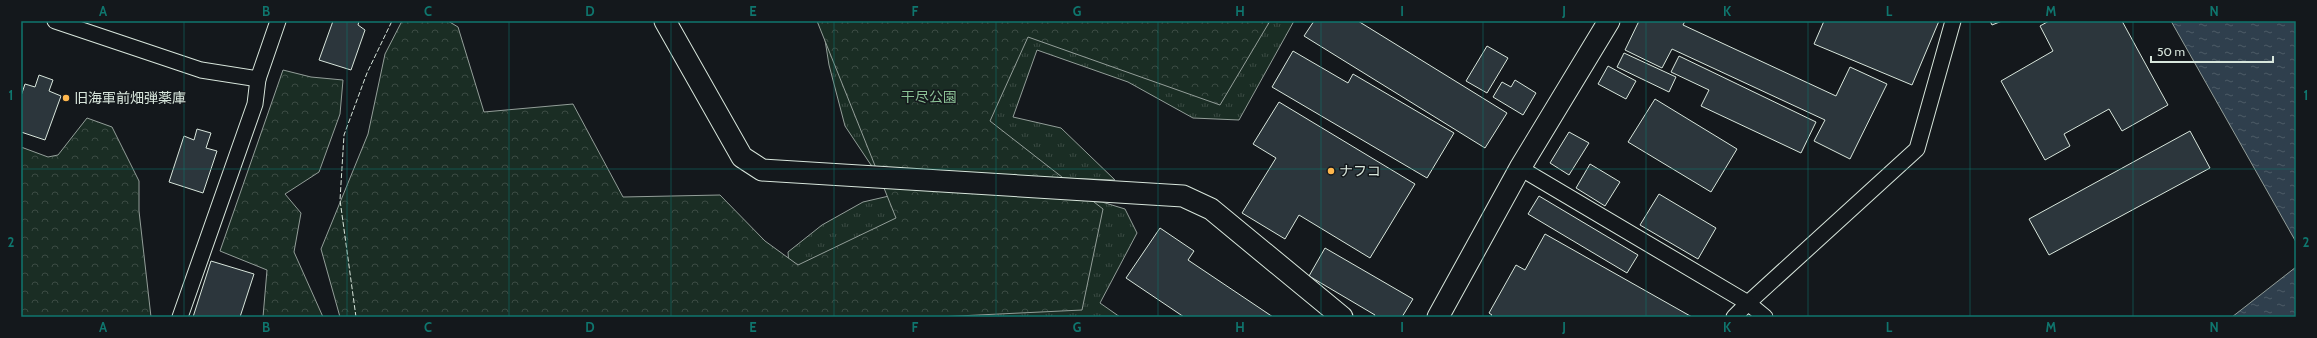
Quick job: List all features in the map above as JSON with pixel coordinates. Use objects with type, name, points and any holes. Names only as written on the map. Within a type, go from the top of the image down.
[{"type":"street","points":[[55,21],[201,70],[258,79]]},
{"type":"street","points":[[180,317],[255,104],[258,79],[278,21]]},
{"type":"street","points":[[665,21],[742,157],[762,170],[1183,196],[1211,209],[1342,317]]},
{"type":"street","points":[[1438,317],[1520,168],[1609,21]]},
{"type":"street","points":[[1734,317],[1917,149],[1953,21]]},
{"type":"street","points":[[1520,168],[1748,303],[1765,317]]},
{"type":"green space","points":[[402,21],[448,21],[458,27],[484,112],[573,104],[623,197],[720,195],[765,241],[798,265],[896,218],[817,21],[1270,21],[1220,105],[1028,37],[990,121],[1103,209],[1082,310],[937,317],[340,317],[321,249],[368,134],[385,54]]},
{"type":"green space","name":"干尽公園","points":[[822,21],[1294,21],[1239,120],[1193,118],[1128,82],[1037,50],[1013,117],[1061,128],[1115,180],[875,171],[845,126],[829,65]]},
{"type":"green space","points":[[283,70],[311,77],[343,80],[340,114],[319,172],[285,194],[301,213],[294,252],[323,317],[263,317],[267,270],[220,251]]},
{"type":"green space","points":[[87,118],[112,127],[139,181],[139,211],[151,317],[21,317],[21,147],[48,157],[58,155]]},
{"type":"green space","points":[[902,193],[1102,202],[1125,209],[1137,233],[1100,303],[1120,317],[776,317],[791,293],[788,252],[822,225],[863,202]]},
{"type":"water","points":[[2171,21],[2296,21],[2296,242]]},
{"type":"water","points":[[2296,267],[2296,317],[2232,317]]},
{"type":"building","points":[[333,21],[359,21],[358,25],[365,30],[351,70],[319,60]]},
{"type":"building","points":[[1314,21],[1358,21],[1507,113],[1485,148],[1304,36]]},
{"type":"building","points":[[1639,21],[1685,21],[1683,25],[1836,96],[1850,67],[1887,84],[1850,159],[1814,141],[1825,120],[1672,49],[1662,68],[1625,50]]},
{"type":"building","points":[[1824,21],[1939,21],[1912,85],[1814,44]]},
{"type":"building","points":[[1990,21],[2002,21],[1992,25]]},
{"type":"building","points":[[2049,21],[2122,21],[2168,105],[2122,131],[2109,109],[2064,134],[2070,146],[2045,160],[2001,81],[2053,51],[2040,26]]},
{"type":"building","points":[[1487,46],[1508,58],[1487,93],[1466,81]]},
{"type":"building","points":[[1293,51],[1348,83],[1353,74],[1454,133],[1427,178],[1272,87]]},
{"type":"building","points":[[1624,53],[1676,77],[1669,92],[1617,67]]},
{"type":"building","points":[[1679,56],[1816,122],[1801,153],[1701,106],[1709,90],[1671,72]]},
{"type":"building","points":[[1608,66],[1636,81],[1626,99],[1598,84]]},
{"type":"building","points":[[39,75],[53,80],[49,91],[61,96],[45,140],[21,132],[21,96],[25,84],[35,87]]},
{"type":"building","points":[[1515,80],[1536,93],[1523,115],[1493,97],[1502,82],[1511,87]]},
{"type":"building","points":[[1655,99],[1737,149],[1711,192],[1628,142]]},
{"type":"building","name":"ナフコ","points":[[1279,102],[1415,184],[1370,258],[1299,215],[1285,239],[1242,213],[1276,158],[1253,144]]},
{"type":"building","points":[[197,129],[211,133],[206,148],[217,151],[203,193],[169,182],[184,136],[194,140]]},
{"type":"building","points":[[2190,131],[2210,168],[2049,255],[2029,219]]},
{"type":"building","points":[[1569,132],[1589,143],[1569,175],[1550,163]]},
{"type":"building","points":[[1590,164],[1620,182],[1605,206],[1576,188]]},
{"type":"building","points":[[1659,194],[1716,228],[1698,259],[1640,225]]},
{"type":"building","points":[[1539,196],[1638,255],[1627,273],[1528,214]]},
{"type":"building","points":[[1160,228],[1194,251],[1188,260],[1273,317],[1184,317],[1126,278]]},
{"type":"building","points":[[1545,234],[1692,317],[1490,317],[1492,315],[1489,313],[1516,265],[1525,270]]},
{"type":"building","points":[[1325,248],[1413,299],[1402,317],[1374,317],[1375,315],[1309,276]]},
{"type":"building","points":[[211,261],[254,274],[240,317],[193,317]]},
{"type":"fence","points":[[356,317],[340,200],[344,135],[367,73],[392,21]]},
{"type":"place","name":"旧海軍前畑弾薬庫","points":[[66,98]]},
{"type":"place","name":"ナフコ","points":[[1331,171]]}]
